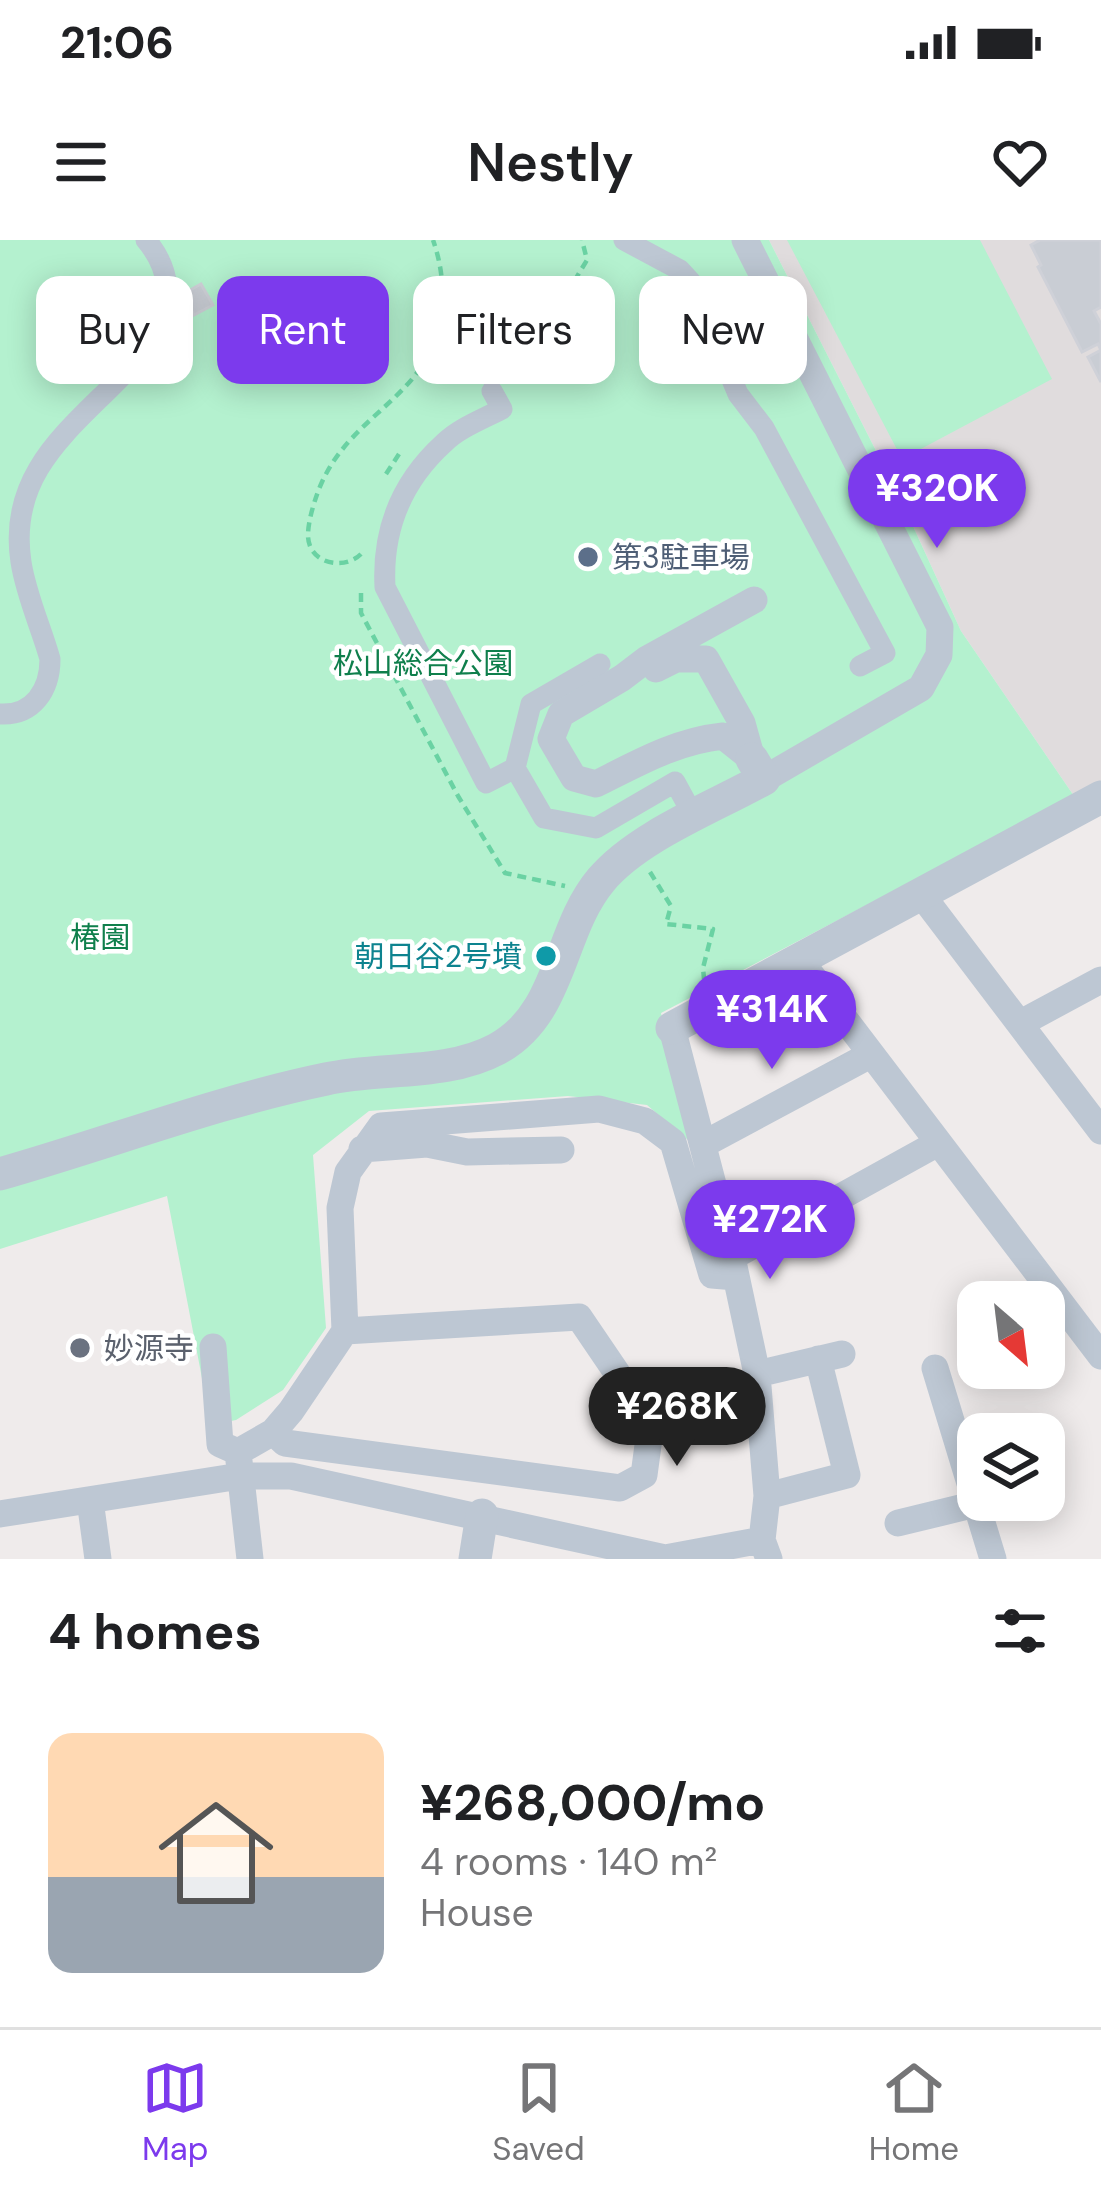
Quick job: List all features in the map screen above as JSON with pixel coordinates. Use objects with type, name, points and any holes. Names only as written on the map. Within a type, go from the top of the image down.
[{"type":"street","points":[[0,714],[16,713],[36,702],[48,682],[50,667],[21,565],[24,497],[43,456],[151,344],[164,322],[167,283],[160,259],[146,240]]},
{"type":"street","points":[[624,240],[680,270],[691,282],[738,394],[764,428],[885,653],[860,666]]},
{"type":"street","points":[[0,1174],[191,1113],[284,1089],[357,1073],[446,1064],[497,1049],[544,1004],[586,904],[614,866],[758,769],[921,688],[939,655],[940,627],[746,240]]},
{"type":"street","points":[[492,392],[502,409],[446,440],[402,492],[383,551],[385,587],[486,783],[514,768]]},
{"type":"street","points":[[687,804],[675,782],[596,828],[544,818],[514,768],[531,704],[647,658],[757,606],[711,645],[706,658]]},
{"type":"street","points":[[706,658],[742,723],[758,769]]},
{"type":"street","points":[[706,658],[611,671],[561,714],[551,739],[574,778],[596,784],[662,750],[716,708],[723,688]]},
{"type":"street","points":[[662,750],[723,736],[758,769]]},
{"type":"street","points":[[0,1514],[89,1500],[239,1464],[664,1558],[765,1549],[767,1496],[757,1374],[672,1028],[1101,796]]},
{"type":"street","points":[[921,894],[1101,1131]]},
{"type":"street","points":[[800,959],[1101,1356]]},
{"type":"street","points":[[1021,1023],[1101,980]]},
{"type":"street","points":[[704,1144],[870,1055]]},
{"type":"street","points":[[239,1464],[272,1432],[345,1331],[340,1208],[348,1172],[381,1126],[599,1109],[645,1121],[673,1142],[712,1275],[734,1267],[938,1144]]},
{"type":"street","points":[[362,1149],[427,1144],[467,1152],[561,1150]]},
{"type":"street","points":[[272,1432],[285,1443],[620,1488],[644,1475],[651,1423],[579,1317],[345,1331]]},
{"type":"street","points":[[213,1347],[220,1444],[239,1464],[250,1559]]},
{"type":"street","points":[[757,1374],[830,1357],[847,1475],[767,1496]]},
{"type":"street","points":[[935,1368],[957,1437]]},
{"type":"street","points":[[89,1500],[98,1559]]},
{"type":"street","points":[[898,1523],[957,1503]]},
{"type":"street","points":[[475,1559],[482,1515]]},
{"type":"street","points":[[983,1521],[993,1559]]},
{"type":"path","points":[[367,535],[360,557],[341,565],[314,552],[308,533],[322,482],[350,435],[396,394],[428,356],[443,310],[440,260],[433,240]]},
{"type":"path","points":[[492,392],[522,377],[536,362],[547,326],[587,260],[582,240]]},
{"type":"path","points":[[381,489],[388,467],[403,450]]},
{"type":"path","points":[[645,864],[670,906],[666,924],[713,929],[703,968],[707,1009]]},
{"type":"shaded area","points":[[769,240],[1101,240],[1101,781],[1074,796],[961,631],[807,315],[807,276],[787,276]]},
{"type":"green space","name":"松山総合公園","points":[[0,240],[769,240],[787,276],[639,276],[639,384],[807,384],[807,315],[961,631],[1074,796],[661,1013],[688,1140],[647,1105],[568,1096],[369,1111],[313,1155],[326,1328],[283,1390],[236,1420],[211,1425],[167,1196],[0,1249]]},
{"type":"green space","points":[[787,240],[980,240],[1052,379],[902,459]]},
{"type":"building","points":[[1040,240],[1101,240],[1101,307],[1094,311],[1101,324],[1101,350],[1098,344],[1082,352],[1038,267],[1031,245]]},
{"type":"building","points":[[201,284],[213,305],[194,315],[193,313],[193,288]]},
{"type":"building","points":[[1101,350],[1101,382],[1088,357]]},
{"type":"place","name":"第3駐車場","points":[[588,557]]},
{"type":"place","name":"朝日谷2号墳","points":[[546,956]]},
{"type":"place","name":"妙源寺","points":[[80,1348]]},
{"type":"park label","name":"椿園","points":[[100,937]]}]
